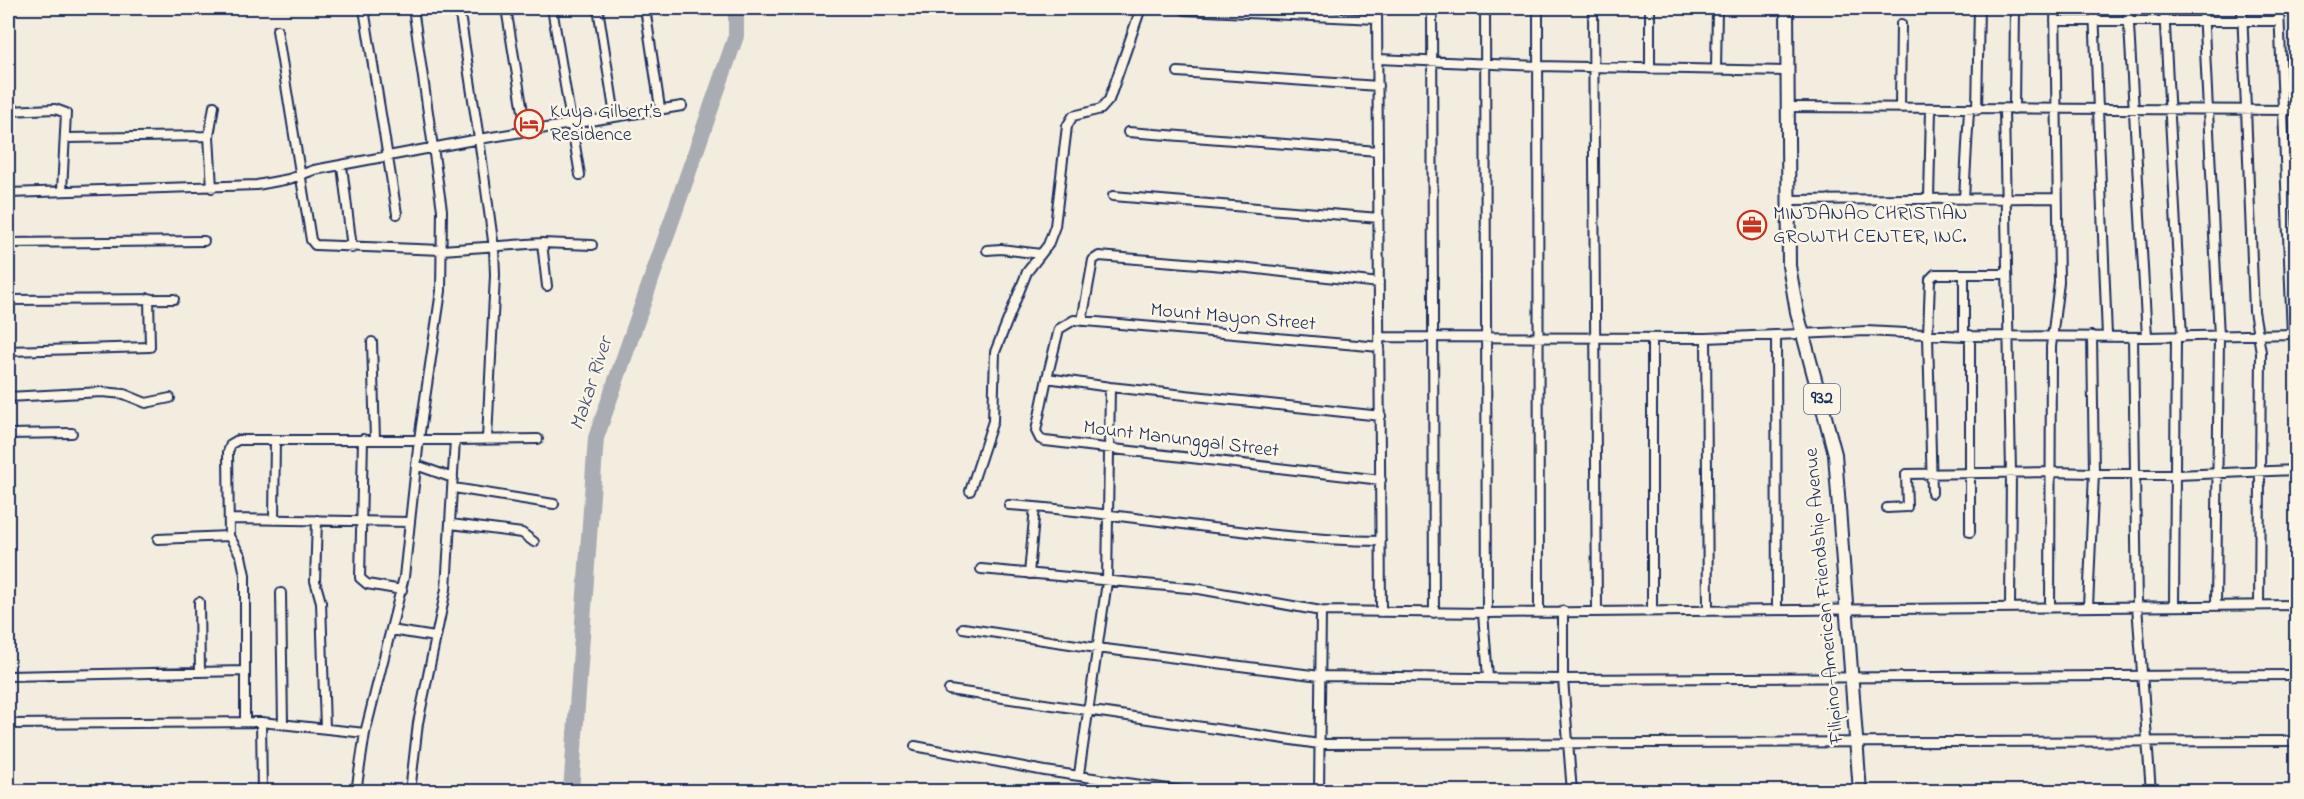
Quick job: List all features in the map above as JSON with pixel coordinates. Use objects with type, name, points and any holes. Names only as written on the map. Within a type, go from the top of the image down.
[{"type":"main road","name":"Filipino-American Friendship Avenue","points":[[1787,8],[1789,266],[1803,334],[1835,454],[1860,792]]},
{"type":"street","points":[[356,792],[365,733],[402,590],[419,439],[438,313],[442,210],[413,8]]},
{"type":"street","points":[[459,8],[494,248],[487,439]]},
{"type":"street","points":[[506,8],[526,130]]},
{"type":"street","points":[[552,8],[580,175]]},
{"type":"street","points":[[598,8],[615,116]]},
{"type":"street","points":[[645,8],[660,108]]},
{"type":"street","points":[[970,491],[993,422],[995,352],[1027,272],[1041,254],[1055,226],[1067,126],[1073,116],[1101,109],[1109,100],[1141,8]]},
{"type":"street","points":[[1377,8],[1381,612]]},
{"type":"street","points":[[1432,8],[1434,613]]},
{"type":"street","points":[[1485,8],[1485,613],[1488,678]]},
{"type":"street","points":[[1538,8],[1539,612]]},
{"type":"street","points":[[1593,8],[1596,611]]},
{"type":"street","points":[[1650,8],[1650,69]]},
{"type":"street","points":[[1716,70],[1717,8]]},
{"type":"street","points":[[1965,199],[1979,8]]},
{"type":"street","points":[[2014,8],[2014,109]]},
{"type":"street","points":[[2050,607],[2053,335],[2059,282],[2055,8]]},
{"type":"street","points":[[2094,8],[2096,110],[2107,336]]},
{"type":"street","points":[[2128,8],[2132,111],[2147,337]]},
{"type":"street","points":[[2164,8],[2179,337],[2174,606]]},
{"type":"street","points":[[2203,8],[2219,337],[2216,606]]},
{"type":"street","points":[[2242,8],[2254,311],[2259,336],[2259,605]]},
{"type":"street","points":[[1380,337],[1706,338],[1866,331],[1967,336],[2008,334],[2133,337],[2294,335],[2278,8]]},
{"type":"street","points":[[1185,10],[1377,19]]},
{"type":"street","points":[[364,15],[397,213]]},
{"type":"street","points":[[2055,21],[2279,21]]},
{"type":"street","points":[[1900,107],[1901,24]]},
{"type":"street","points":[[277,30],[312,243],[318,246],[352,248],[442,250],[542,243],[592,245]]},
{"type":"street","points":[[1378,59],[1593,68],[1787,71]]},
{"type":"street","points":[[1178,72],[1378,86]]},
{"type":"street","points":[[212,188],[210,136],[214,106]]},
{"type":"street","points":[[8,193],[212,188],[265,184],[434,146],[682,106]]},
{"type":"street","points":[[1787,107],[2132,111],[2296,110]]},
{"type":"street","points":[[1929,199],[1931,108]]},
{"type":"street","points":[[2004,110],[2011,472],[2010,607]]},
{"type":"street","points":[[8,111],[62,111],[66,114],[62,191]]},
{"type":"street","points":[[1128,132],[1378,152]]},
{"type":"street","points":[[66,138],[210,136]]},
{"type":"street","points":[[342,166],[352,248]]},
{"type":"street","points":[[1113,196],[1379,218]]},
{"type":"street","points":[[1788,200],[2056,198]]},
{"type":"street","points":[[8,243],[204,241]]},
{"type":"street","points":[[542,243],[547,286]]},
{"type":"street","points":[[987,250],[1015,250],[1041,254]]},
{"type":"street","points":[[1379,283],[1249,268],[1099,256],[1093,260],[1082,321],[1068,322],[1059,329],[1047,378],[1110,387],[1381,416]]},
{"type":"street","points":[[1932,493],[1928,335],[1930,279],[1935,274],[2007,274]]},
{"type":"street","points":[[1964,274],[1970,532]]},
{"type":"street","points":[[8,351],[150,347],[149,298]]},
{"type":"street","points":[[8,300],[174,298]]},
{"type":"street","name":"Mount Mayon Street","points":[[1082,321],[1380,347]]},
{"type":"street","points":[[1776,336],[1777,610]]},
{"type":"street","points":[[2088,607],[2094,473],[2092,336]]},
{"type":"street","points":[[2133,337],[2137,606],[2151,792]]},
{"type":"street","points":[[1652,338],[1652,610]]},
{"type":"street","points":[[1706,338],[1708,609]]},
{"type":"street","points":[[372,342],[375,439]]},
{"type":"street","name":"Mount Manunggal Street","points":[[1047,378],[1036,431],[1040,439],[1381,480]]},
{"type":"street","points":[[1079,774],[1107,582],[1110,387]]},
{"type":"street","points":[[8,397],[102,392],[124,394],[147,403],[170,398]]},
{"type":"street","points":[[8,434],[72,433]]},
{"type":"street","points":[[363,439],[363,521],[360,572],[362,581],[402,590]]},
{"type":"street","points":[[245,722],[245,575],[241,556],[229,536],[228,452],[231,444],[238,440],[538,439]]},
{"type":"street","points":[[274,520],[275,440]]},
{"type":"street","points":[[410,792],[417,731],[446,589],[454,488],[455,440]]},
{"type":"street","points":[[416,465],[453,478]]},
{"type":"street","points":[[1887,508],[1907,507],[1906,474],[2051,472],[2177,475],[2296,470]]},
{"type":"street","points":[[454,488],[554,504]]},
{"type":"street","points":[[1009,505],[1109,514],[1308,539],[1381,541]]},
{"type":"street","points":[[1029,574],[1035,507]]},
{"type":"street","points":[[230,519],[410,522]]},
{"type":"street","points":[[316,520],[315,578],[321,602],[325,728]]},
{"type":"street","points":[[451,524],[522,534],[534,542]]},
{"type":"street","points":[[158,539],[229,536]]},
{"type":"street","points":[[981,570],[1234,594],[1321,611],[1485,613],[1708,609],[2296,605]]},
{"type":"street","points":[[281,593],[283,724]]},
{"type":"street","points":[[199,602],[200,672]]},
{"type":"street","points":[[1319,792],[1321,611]]},
{"type":"street","points":[[1563,611],[1563,679],[1572,792]]},
{"type":"street","points":[[963,628],[1097,648],[1320,676],[1563,679],[1852,676],[2142,678],[2296,675]]},
{"type":"street","points":[[391,630],[435,637]]},
{"type":"street","points":[[8,676],[244,671]]},
{"type":"street","points":[[949,690],[1319,744],[1569,744],[1857,740],[2296,741]]},
{"type":"street","points":[[8,724],[261,722],[365,733]]},
{"type":"street","points":[[261,722],[262,792]]},
{"type":"street","points":[[915,746],[1033,769],[1189,792]]},
{"type":"waterway","name":"Makar River","points":[[571,792],[596,438],[736,36],[736,8]]},
{"type":"place","name":"Kuya Gilbert’s Residence","points":[[529,124]]},
{"type":"place","name":"MINDANAO CHRISTIAN GROWTH CENTER, INC.","points":[[1752,225]]}]
